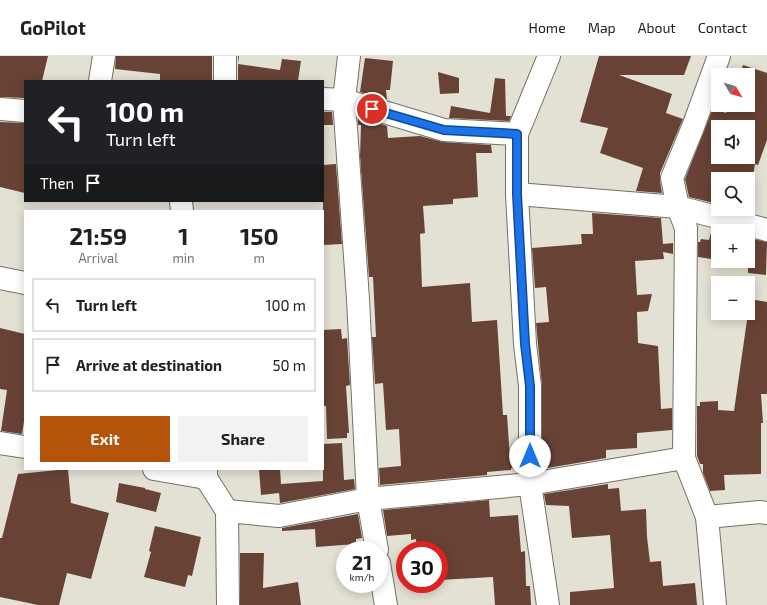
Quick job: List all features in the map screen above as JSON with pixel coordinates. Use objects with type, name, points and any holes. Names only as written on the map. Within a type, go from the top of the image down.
[{"type":"street","points":[[100,80],[104,56]]},
{"type":"street","points":[[225,56],[225,80]]},
{"type":"street","points":[[349,56],[333,100],[358,299],[368,499],[375,541]]},
{"type":"street","points":[[548,605],[530,484],[530,386],[525,344],[517,194],[517,134],[549,56]]},
{"type":"street","points":[[715,605],[707,517],[684,458],[686,228],[678,207],[672,178],[693,127],[719,56]]},
{"type":"street","points":[[333,100],[444,130],[517,134]]},
{"type":"street","points":[[0,109],[24,111]]},
{"type":"street","points":[[517,194],[678,207],[767,230]]},
{"type":"street","points":[[0,278],[24,283]]},
{"type":"street","points":[[0,443],[24,447]]},
{"type":"street","points":[[227,511],[279,516],[368,499],[530,484],[684,458]]},
{"type":"street","points":[[167,470],[206,473],[227,511],[228,605]]},
{"type":"street","points":[[707,517],[760,512],[767,513]]},
{"type":"street","points":[[384,593],[386,605]]},
{"type":"building","points":[[0,56],[48,56],[42,80],[24,80],[24,98],[0,97]]},
{"type":"building","points":[[116,56],[212,56],[212,80],[160,80],[160,74],[115,69]]},
{"type":"building","points":[[599,56],[691,56],[684,75],[619,75],[672,94],[666,113],[683,119],[660,173],[662,193],[636,191],[643,168],[600,153],[608,128],[580,122]]},
{"type":"building","points":[[365,58],[393,61],[390,90],[386,90],[387,100],[360,92]]},
{"type":"building","points":[[282,59],[301,61],[298,80],[238,80],[238,64],[280,70]]},
{"type":"building","points":[[743,65],[752,68],[742,68]]},
{"type":"building","points":[[755,69],[767,73],[767,140],[758,165],[755,164],[754,172],[711,172],[711,202],[689,197],[685,179],[711,112],[755,112]]},
{"type":"building","points":[[438,72],[459,78],[459,93],[440,94]]},
{"type":"building","points":[[495,78],[505,79],[506,116],[511,116],[509,121],[449,118],[451,106],[490,113]]},
{"type":"building","points":[[324,112],[332,112],[333,125],[324,125]]},
{"type":"building","points":[[358,117],[387,126],[388,138],[420,136],[443,142],[491,145],[492,153],[476,153],[478,197],[453,199],[453,204],[423,206],[425,233],[420,234],[422,287],[470,283],[472,322],[497,320],[503,415],[507,415],[510,459],[518,458],[518,470],[511,468],[511,470],[487,472],[487,475],[380,485],[379,468],[401,466],[399,429],[386,430],[383,383],[375,384],[372,337],[376,337],[373,277],[369,277],[360,156],[361,125],[358,125]]},
{"type":"building","points":[[0,122],[24,123],[24,193],[0,187]]},
{"type":"building","points":[[336,164],[342,244],[324,245],[324,165]]},
{"type":"building","points":[[592,213],[661,218],[663,244],[673,243],[673,254],[663,252],[664,259],[635,261],[637,295],[652,294],[648,311],[637,312],[638,343],[658,346],[661,409],[672,408],[672,430],[637,433],[637,448],[606,450],[606,458],[542,469],[542,386],[536,323],[549,322],[546,287],[535,288],[532,248],[582,244],[581,234],[593,234]]},
{"type":"building","points":[[711,233],[711,259],[698,257],[698,242],[700,242],[701,239],[709,240]]},
{"type":"building","points":[[755,239],[767,242],[766,275],[748,273],[748,268],[755,268]]},
{"type":"building","points":[[755,300],[767,302],[767,394],[761,394],[763,423],[761,423],[761,474],[724,475],[725,490],[710,491],[703,473],[703,464],[700,464],[697,456],[697,406],[700,406],[700,402],[718,401],[718,410],[734,411],[747,320],[755,320]]},
{"type":"building","points":[[0,328],[24,334],[24,421],[22,434],[1,431],[7,390],[0,389]]},
{"type":"building","points":[[341,329],[342,339],[347,338],[350,385],[346,386],[349,433],[347,433],[347,438],[327,439],[326,406],[324,406],[324,330]]},
{"type":"building","points":[[342,443],[344,480],[354,479],[355,489],[280,503],[279,493],[261,495],[259,470],[280,470],[281,484],[323,481],[324,444]]},
{"type":"building","points":[[68,470],[71,503],[109,513],[91,579],[67,573],[59,605],[38,605],[0,597],[0,538],[2,538],[18,474]]},
{"type":"building","points":[[119,483],[161,493],[156,512],[116,502]]},
{"type":"building","points":[[608,484],[608,489],[619,488],[621,511],[646,509],[650,562],[661,561],[663,586],[695,583],[697,605],[570,605],[570,592],[614,588],[610,535],[572,538],[569,506],[546,505],[544,494]]},
{"type":"building","points":[[489,500],[490,517],[518,515],[521,552],[525,551],[526,586],[530,586],[531,605],[495,605],[493,577],[448,580],[448,541],[416,541],[416,539],[411,540],[411,534],[387,536],[383,510]]},
{"type":"building","points":[[358,514],[362,538],[356,539],[356,541],[336,541],[336,546],[316,547],[315,529],[282,531],[282,528]]},
{"type":"building","points":[[155,526],[201,537],[192,576],[188,575],[185,587],[144,577],[151,552],[149,551]]},
{"type":"building","points":[[240,553],[264,553],[263,588],[298,582],[301,605],[240,605]]},
{"type":"route","points":[[372,109],[444,130],[517,134],[517,194],[525,344],[530,386],[530,456]]}]
